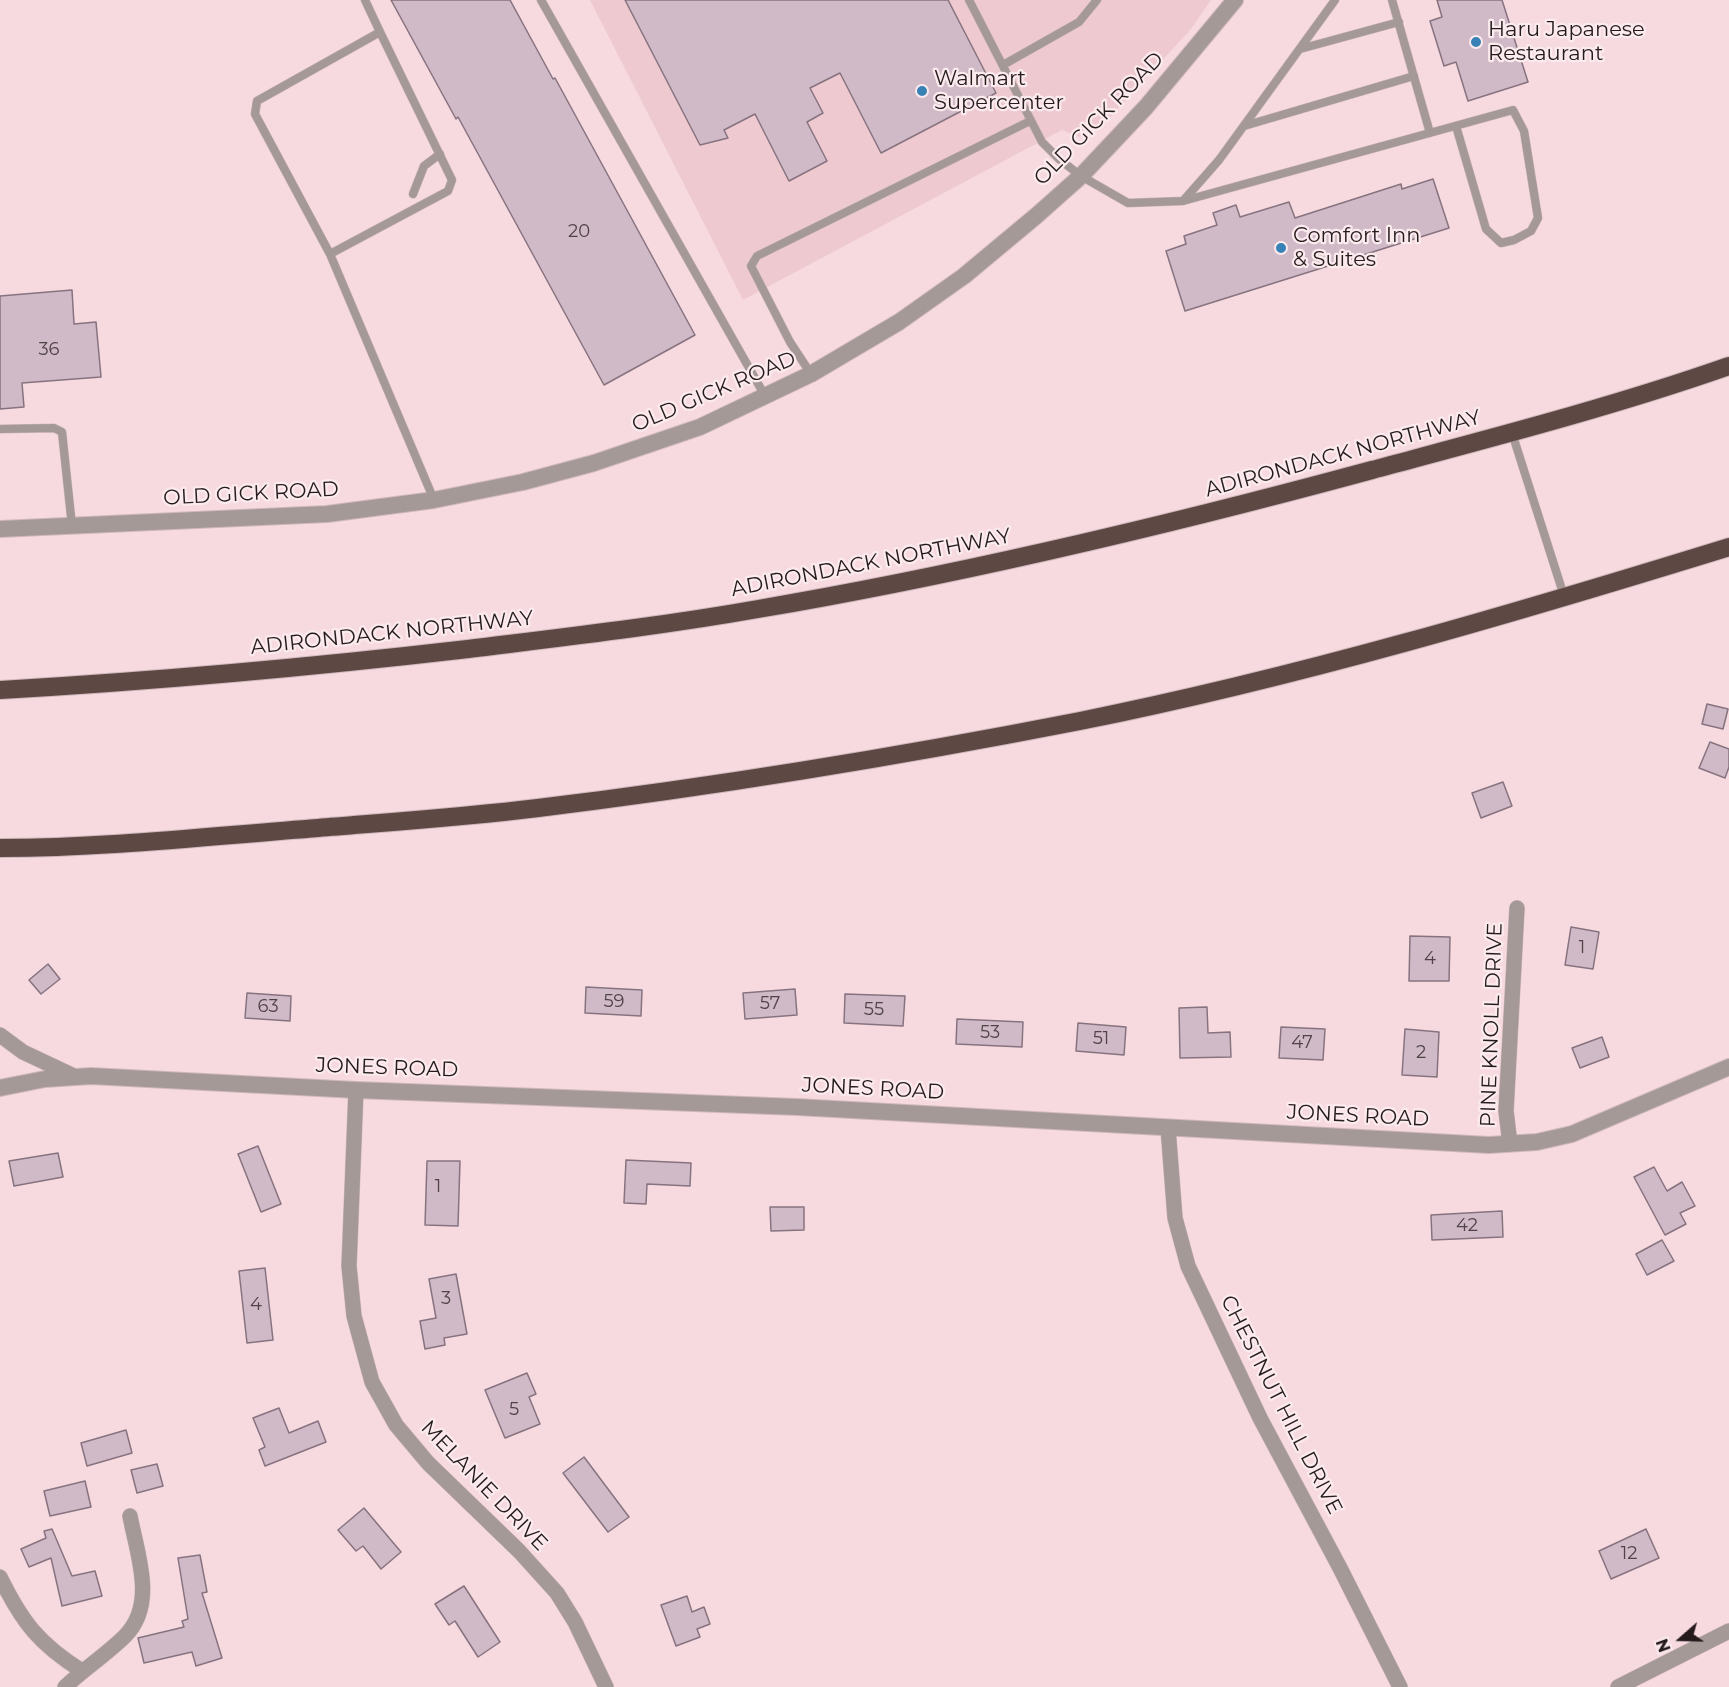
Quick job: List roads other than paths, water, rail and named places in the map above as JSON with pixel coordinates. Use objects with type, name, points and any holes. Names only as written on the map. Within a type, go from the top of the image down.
[{"type":"highway","name":"ADIRONDACK NORTHWAY","points":[[0,690],[327,665],[599,633],[758,609],[950,573],[1234,507],[1512,432],[1678,384],[1729,366]]},
{"type":"highway","points":[[0,848],[171,839],[453,817],[539,808],[804,770],[1082,720],[1272,676],[1466,626],[1729,547]]},
{"type":"street","name":"OLD GICK ROAD","points":[[0,529],[327,514],[435,500],[523,482],[622,454],[700,427],[811,374],[899,322],[964,276],[1081,176],[1146,107],[1235,0]]},
{"type":"street","name":"PINE KNOLL DRIVE","points":[[1510,1144],[1506,1111],[1518,908]]},
{"type":"street","points":[[0,1035],[23,1052],[76,1077]]},
{"type":"street","name":"JONES ROAD","points":[[0,1088],[45,1079],[91,1076],[356,1090],[785,1106],[1489,1145],[1537,1142],[1572,1134],[1729,1067]]},
{"type":"street","name":"MELANIE DRIVE","points":[[356,1090],[349,1266],[354,1316],[372,1382],[396,1425],[428,1463],[519,1551],[557,1593],[576,1622],[606,1687]]},
{"type":"street","name":"CHESTNUT HILL DRIVE","points":[[1168,1128],[1175,1218],[1188,1266],[1260,1418],[1400,1687]]},
{"type":"street","points":[[65,1687],[127,1634],[143,1603],[143,1581],[130,1516]]},
{"type":"street","points":[[0,1577],[17,1611],[45,1645],[82,1671]]},
{"type":"street","points":[[1618,1687],[1729,1630]]},
{"type":"lane","points":[[330,254],[448,191],[452,180],[364,0]]},
{"type":"lane","points":[[542,0],[765,396]]},
{"type":"lane","points":[[969,0],[1042,142],[1081,176],[1128,203],[1183,201],[1513,110],[1524,131],[1538,218],[1531,231],[1514,240],[1501,243],[1486,229],[1456,126]]},
{"type":"lane","points":[[1003,64],[1079,22],[1097,0]]},
{"type":"lane","points":[[1183,201],[1219,160],[1335,0]]},
{"type":"lane","points":[[1392,0],[1430,133]]},
{"type":"lane","points":[[1300,49],[1399,22]]},
{"type":"lane","points":[[380,32],[257,101],[255,114],[330,254],[435,500]]},
{"type":"lane","points":[[1244,126],[1414,76]]},
{"type":"lane","points":[[811,374],[790,342],[751,266],[757,256],[1030,121]]},
{"type":"lane","points":[[413,194],[424,166],[440,154]]},
{"type":"lane","points":[[0,429],[54,428],[62,432],[72,526]]},
{"type":"lane","points":[[1512,432],[1565,597]]},
{"type":"place","name":"Haru Japanese Restaurant","points":[[1476,42]]},
{"type":"place","name":"Walmart Supercenter","points":[[922,91]]},
{"type":"place","name":"Comfort Inn & Suites","points":[[1281,248]]}]
